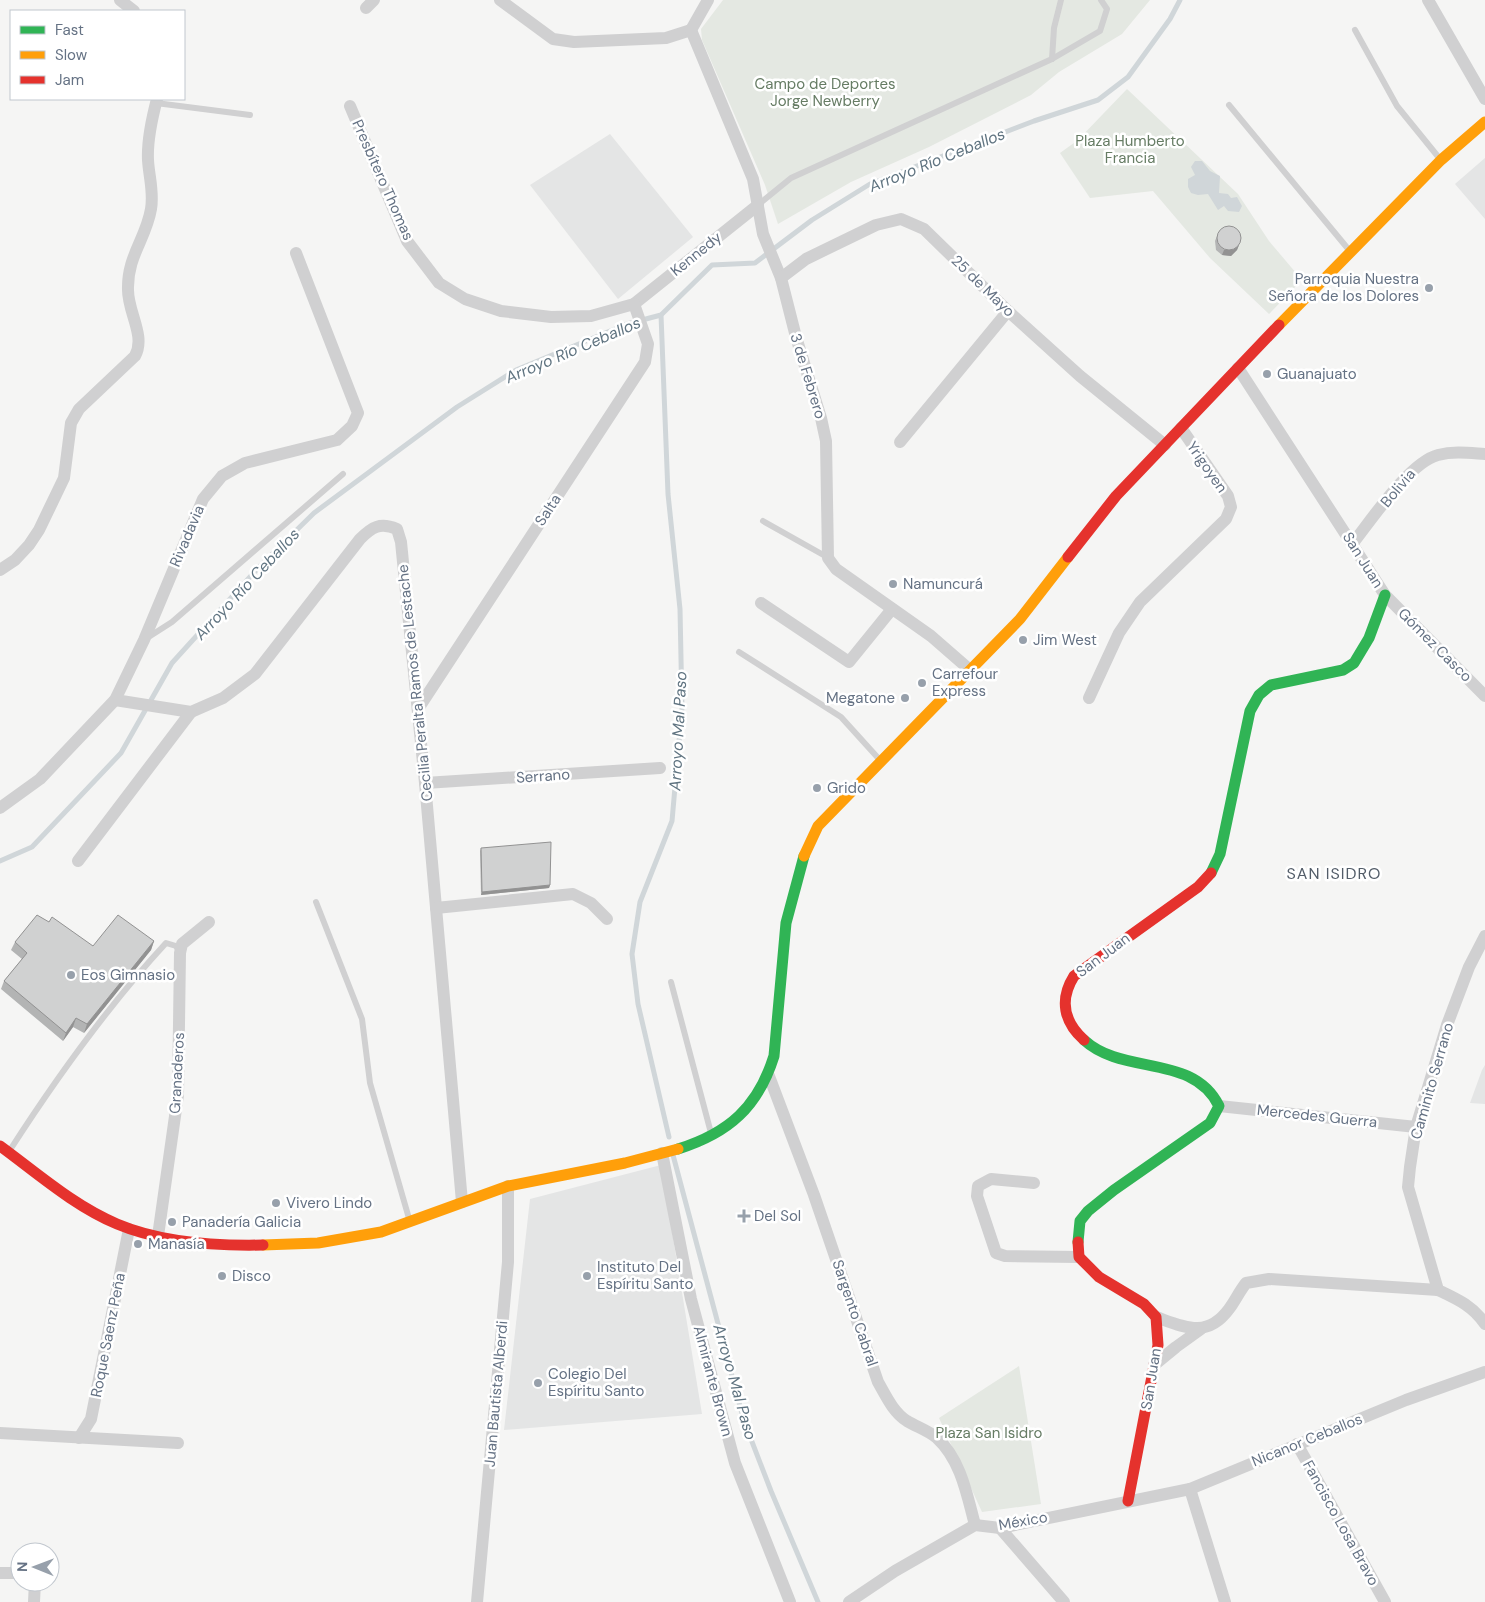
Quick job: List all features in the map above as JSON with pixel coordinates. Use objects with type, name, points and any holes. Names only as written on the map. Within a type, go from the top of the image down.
[{"type":"main road","points":[[4,1149],[67,1195],[103,1218],[129,1229],[158,1236],[280,1245],[318,1243],[364,1236],[411,1223],[508,1186],[662,1153],[711,1134],[735,1121],[750,1106],[769,1076],[774,1056],[786,923],[803,859],[818,826],[880,760],[1020,619],[1116,496],[1350,251],[1441,160],[1485,122]]},
{"type":"main road","name":"San Juan","points":[[1219,1106],[1212,1091],[1194,1078],[1104,1052],[1089,1044],[1069,1024],[1064,1006],[1067,986],[1074,976],[1198,887],[1211,873],[1220,854],[1250,711],[1259,695],[1271,685],[1344,670],[1354,663],[1369,638],[1384,595]]},
{"type":"main road","points":[[1156,1317],[1144,1304],[1099,1277],[1079,1257],[1078,1234],[1080,1221],[1088,1211],[1114,1190],[1210,1123],[1219,1106]]},
{"type":"main road","name":"San Juan","points":[[1128,1501],[1158,1345],[1156,1317]]},
{"type":"street","points":[[120,0],[133,10]]},
{"type":"street","points":[[500,0],[552,39],[574,42],[666,38],[691,30],[708,0]]},
{"type":"street","points":[[1428,0],[1485,98]]},
{"type":"street","name":"3 de Febrero","points":[[691,30],[753,179],[763,234],[779,273],[826,441],[828,558]]},
{"type":"street","points":[[0,570],[15,560],[40,530],[64,478],[71,422],[79,409],[135,356],[140,347],[140,336],[131,314],[128,274],[132,256],[151,211],[153,192],[148,159],[157,101]]},
{"type":"street","name":"Presbítero Thomas","points":[[350,106],[407,241],[439,283],[465,299],[501,311],[542,316],[591,316],[634,304]]},
{"type":"street","name":"Kennedy","points":[[634,304],[758,205]]},
{"type":"street","name":"25 de Mayo","points":[[779,273],[876,225],[901,219],[924,229],[1008,311],[1080,376],[1165,445]]},
{"type":"street","name":"Rivadavia","points":[[0,808],[40,779],[115,700],[144,640],[203,499],[222,476],[245,463],[337,440],[352,426],[358,412],[296,253]]},
{"type":"street","name":"Salta","points":[[418,709],[645,362],[648,344],[634,304]]},
{"type":"street","points":[[900,442],[1008,311]]},
{"type":"street","name":"San Juan","points":[[1238,368],[1353,543],[1384,595]]},
{"type":"street","name":"Yrigoyen","points":[[1089,698],[1119,633],[1140,602],[1226,518],[1231,507],[1228,496],[1181,428]]},
{"type":"street","name":"Bolivia","points":[[1353,543],[1415,466],[1437,455],[1457,452],[1485,454]]},
{"type":"street","name":"Cecilia Peralta Ramos de Lestache","points":[[191,712],[223,698],[255,674],[360,539],[373,527],[386,524],[397,529],[401,542],[418,709],[462,1202]]},
{"type":"street","points":[[828,558],[836,569],[931,636],[970,670]]},
{"type":"street","name":"Gómez Casco","points":[[1384,595],[1484,691]]},
{"type":"street","points":[[761,603],[849,662],[892,609]]},
{"type":"street","points":[[78,861],[191,712],[115,700]]},
{"type":"street","name":"Serrano","points":[[425,783],[660,768]]},
{"type":"street","points":[[436,908],[573,894],[592,903],[607,919]]},
{"type":"street","points":[[180,953],[182,944],[209,922]]},
{"type":"street","name":"Caminito Serrano","points":[[1438,1290],[1408,1187],[1416,1127],[1447,1025],[1469,967],[1485,936]]},
{"type":"street","name":"Granaderos","points":[[158,1236],[178,1095],[180,953]]},
{"type":"street","name":"Sargento Cabral","points":[[769,1076],[814,1195],[878,1382],[890,1405],[905,1420],[936,1438],[952,1456],[966,1490],[975,1525]]},
{"type":"street","name":"Mercedes Guerra","points":[[1219,1106],[1416,1127]]},
{"type":"street","name":"Almirante Brown","points":[[662,1153],[691,1299],[735,1463],[790,1602]]},
{"type":"street","points":[[1034,1183],[991,1179],[978,1186],[977,1196],[996,1253],[1005,1256],[1079,1257]]},
{"type":"street","name":"Juan Bautista Alberdi","points":[[477,1602],[508,1262],[508,1186]]},
{"type":"street","name":"Roque Saenz Peña","points":[[80,1438],[91,1419],[129,1229]]},
{"type":"street","points":[[1154,1365],[1176,1347],[1228,1311],[1246,1283],[1269,1279],[1438,1290],[1462,1301],[1476,1312],[1485,1324]]},
{"type":"street","points":[[1156,1317],[1188,1328],[1201,1329]]},
{"type":"street","name":"Nicanor Ceballos","points":[[1128,1501],[1190,1488],[1406,1400],[1485,1372]]},
{"type":"street","points":[[0,1433],[178,1443]]},
{"type":"street","name":"Fancisco Losa Bravo","points":[[1297,1444],[1385,1602]]},
{"type":"street","points":[[1190,1488],[1225,1602]]},
{"type":"street","name":"México","points":[[975,1525],[1000,1528],[1128,1501]]},
{"type":"street","points":[[849,1602],[895,1571],[975,1525]]},
{"type":"street","points":[[1000,1528],[1064,1602]]},
{"type":"lane","points":[[1052,59],[1054,28],[1061,0]]},
{"type":"lane","points":[[758,205],[791,178],[1052,59],[1100,31],[1107,9],[1101,0]]},
{"type":"lane","points":[[1355,30],[1397,106],[1441,160]]},
{"type":"lane","points":[[157,101],[250,115]]},
{"type":"lane","points":[[1229,105],[1350,251]]},
{"type":"lane","points":[[144,640],[172,622],[343,474]]},
{"type":"lane","points":[[763,521],[828,558]]},
{"type":"lane","points":[[739,652],[841,718],[880,760]]},
{"type":"lane","points":[[316,902],[362,1019],[370,1083],[411,1223]]},
{"type":"lane","points":[[4,1149],[97,1024],[146,964],[166,942],[176,946],[180,953]]},
{"type":"lane","points":[[671,982],[711,1134]]},
{"type":"shaded area","points":[[610,134],[693,237],[618,299],[530,185]]},
{"type":"shaded area","points":[[1485,158],[1485,219],[1455,184]]},
{"type":"shaded area","points":[[1195,161],[1202,161],[1210,171],[1220,176],[1219,193],[1228,194],[1231,198],[1237,197],[1242,206],[1239,212],[1228,211],[1224,206],[1218,210],[1208,194],[1198,195],[1191,193],[1188,187],[1188,179],[1195,175],[1191,167]]},
{"type":"shaded area","points":[[1485,1065],[1485,1104],[1470,1103],[1482,1070]]},
{"type":"shaded area","points":[[661,1165],[702,1414],[504,1430],[530,1199]]},
{"type":"green space","name":"Campo de Deportes Jorge Newberry","points":[[723,0],[1150,0],[1122,34],[1059,72],[1031,95],[929,147],[851,182],[778,224],[765,185],[702,40],[701,29]]},
{"type":"green space","name":"Plaza Humberto Francia","points":[[1127,89],[1238,194],[1269,241],[1302,280],[1269,314],[1210,258],[1153,191],[1090,198],[1060,153],[1078,140]]},
{"type":"green space","name":"Plaza San Isidro","points":[[1019,1366],[1041,1504],[982,1512],[939,1418]]},
{"type":"building","points":[[1229,226],[1234,227],[1240,233],[1240,243],[1234,249],[1229,250],[1224,249],[1218,243],[1217,238],[1218,233],[1224,227]]},
{"type":"building","points":[[551,842],[550,885],[482,892],[481,848]]},
{"type":"building","name":"Eos Gimnasio","points":[[37,915],[49,922],[52,917],[93,946],[118,915],[154,941],[87,1024],[76,1018],[66,1033],[4,981],[27,953],[15,942]]},
{"type":"waterway","name":"Arroyo Río Ceballos","points":[[0,861],[32,847],[121,753],[172,663],[259,567],[314,513],[457,407],[516,370],[627,324],[661,315],[712,265],[755,263],[812,220],[870,184],[1034,121],[1098,100],[1128,77],[1170,19],[1180,0]]},
{"type":"waterway","name":"Arroyo Mal Paso","points":[[661,315],[668,494],[680,609],[682,708],[672,821],[640,902],[632,954],[638,1004],[669,1137]]},
{"type":"waterway","name":"Arroyo Mal Paso","points":[[673,1155],[744,1421],[818,1602]]},
{"type":"traffic: fast","points":[[1211,873],[1220,854],[1250,711],[1259,695],[1271,685],[1343,670],[1354,663],[1369,638],[1385,595]]},
{"type":"traffic: fast","points":[[678,1149],[712,1135],[739,1116],[750,1104],[767,1074],[774,1056],[786,923],[804,856]]},
{"type":"traffic: fast","points":[[1078,1242],[1080,1221],[1088,1211],[1114,1190],[1210,1123],[1219,1106],[1207,1089],[1192,1078],[1175,1071],[1118,1058],[1100,1051],[1084,1040]]},
{"type":"traffic: slow","points":[[1279,325],[1441,160],[1485,122]]},
{"type":"traffic: slow","points":[[804,856],[818,826],[1020,619],[1068,557]]},
{"type":"traffic: slow","points":[[263,1245],[318,1243],[381,1232],[508,1186],[625,1163],[678,1149]]},
{"type":"traffic: jam","points":[[1068,557],[1116,496],[1279,325]]},
{"type":"traffic: jam","points":[[1084,1040],[1072,1026],[1066,1010],[1066,994],[1074,976],[1198,887],[1211,873]]},
{"type":"traffic: jam","points":[[0,1146],[71,1199],[117,1224],[152,1235],[189,1242],[263,1245]]},
{"type":"traffic: jam","points":[[1078,1242],[1079,1257],[1099,1277],[1144,1304],[1156,1317],[1158,1345],[1128,1501]]},
{"type":"place","name":"Parroquia Nuestra Señora de los Dolores","points":[[1429,288]]},
{"type":"place","name":"Guanajuato","points":[[1267,374]]},
{"type":"place","name":"Namuncurá","points":[[893,584]]},
{"type":"place","name":"Jim West","points":[[1023,640]]},
{"type":"place","name":"Carrefour Express","points":[[922,683]]},
{"type":"place","name":"Megatone","points":[[905,698]]},
{"type":"place","name":"Grido","points":[[817,788]]},
{"type":"place","name":"Eos Gimnasio","points":[[71,975]]},
{"type":"place","name":"Vivero Lindo","points":[[276,1203]]},
{"type":"place","name":"Del Sol","points":[[744,1216]]},
{"type":"place","name":"Panadería Galicia","points":[[172,1222]]},
{"type":"place","name":"Manasía","points":[[138,1244]]},
{"type":"place","name":"Disco","points":[[222,1276]]},
{"type":"place","name":"Instituto Del Espíritu Santo","points":[[587,1276]]},
{"type":"place","name":"Colegio Del Espíritu Santo","points":[[538,1383]]},
{"type":"district","name":"SAN ISIDRO","points":[[1334,873]]}]
